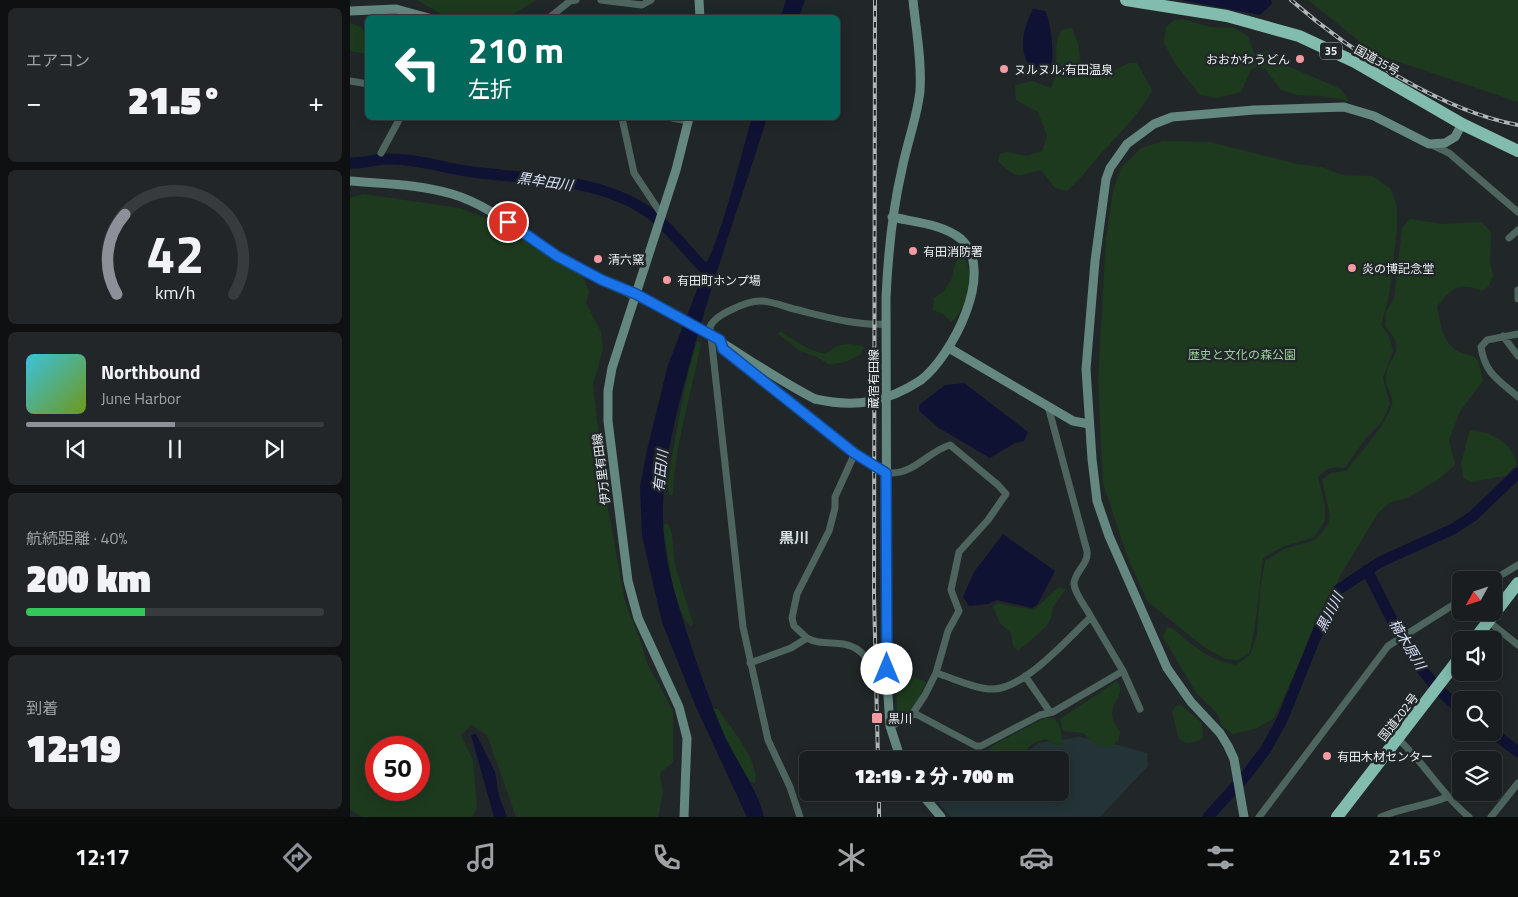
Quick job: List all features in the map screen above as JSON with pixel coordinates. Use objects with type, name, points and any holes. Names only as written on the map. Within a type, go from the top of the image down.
[{"type":"highway","name":"国道35号","points":[[1126,0],[1227,16],[1299,36],[1355,62],[1462,124],[1518,151]]},
{"type":"highway","points":[[1502,603],[1518,583]]},
{"type":"highway","points":[[1481,631],[1488,621]]},
{"type":"highway","name":"国道202号","points":[[1337,817],[1452,668]]},
{"type":"street","points":[[553,15],[570,1],[576,0]]},
{"type":"street","points":[[601,0],[642,5],[651,0]]},
{"type":"street","points":[[700,0],[700,15]]},
{"type":"street","name":"蔵宿有田線","points":[[898,751],[890,726],[888,690],[886,324],[888,245],[892,217],[902,168],[915,122],[920,91],[920,64],[913,0]]},
{"type":"street","points":[[350,11],[396,9],[419,15]]},
{"type":"street","points":[[350,81],[365,84]]},
{"type":"street","points":[[1244,817],[1237,776],[1228,746],[1220,733],[1190,702],[1167,668],[1110,536],[1096,494],[1089,424],[1087,341],[1102,194],[1110,168],[1128,144],[1141,132],[1154,124],[1172,117],[1330,106],[1357,110],[1374,116],[1449,153],[1518,212]]},
{"type":"street","points":[[381,153],[399,120]]},
{"type":"street","points":[[622,120],[634,172],[662,216]]},
{"type":"street","name":"伊万里有田線","points":[[684,817],[687,738],[679,707],[638,618],[632,598],[608,421],[608,391],[612,368],[662,216],[688,120]]},
{"type":"street","points":[[1429,144],[1445,144],[1455,136],[1462,124]]},
{"type":"street","points":[[350,181],[427,188],[453,194],[508,222],[557,256],[602,280],[636,294],[710,334],[782,382],[815,399],[848,405],[862,404],[894,396],[920,380],[936,366],[949,348],[971,295],[975,270],[973,260],[962,240],[949,231],[892,217]]},
{"type":"street","points":[[1509,238],[1518,230]]},
{"type":"street","points":[[1518,290],[1518,299]]},
{"type":"street","points":[[800,817],[790,787],[768,740],[750,663],[738,592],[710,334],[712,323],[725,312],[748,303],[760,301],[820,316],[874,325],[886,324]]},
{"type":"street","points":[[1518,334],[1487,340],[1481,347],[1483,360],[1488,372],[1518,397]]},
{"type":"street","points":[[1503,336],[1518,356]]},
{"type":"street","points":[[720,340],[723,349],[854,453],[886,473],[894,473],[914,467],[938,449],[950,446],[998,485],[1006,494],[988,520],[958,552],[951,590],[959,611],[948,631],[936,673],[909,719],[890,726]]},
{"type":"street","points":[[949,348],[1073,421],[1089,424]]},
{"type":"street","points":[[1048,406],[1088,557],[1074,582],[1075,588],[1123,671],[1140,710]]},
{"type":"street","points":[[854,453],[835,497],[835,508],[829,531],[797,594],[792,618],[794,626],[812,641],[842,643],[855,648],[867,658],[871,685],[888,690]]},
{"type":"street","points":[[1502,575],[1518,565]]},
{"type":"street","points":[[1259,817],[1388,646],[1452,605]]},
{"type":"street","points":[[936,673],[993,689],[1025,676],[1046,660],[1091,617]]},
{"type":"street","points":[[1488,621],[1518,645]]},
{"type":"street","points":[[750,663],[791,648],[807,638]]},
{"type":"street","points":[[914,712],[976,746],[981,746],[1040,715],[1050,712],[1123,671]]},
{"type":"street","points":[[1025,676],[1050,712]]},
{"type":"street","points":[[1398,739],[1409,749],[1447,796],[1468,817]]},
{"type":"street","points":[[1491,817],[1518,784]]},
{"type":"street","points":[[1381,817],[1414,805],[1434,802],[1447,796]]},
{"type":"street","points":[[928,801],[941,817]]},
{"type":"shaded area","points":[[1080,737],[1118,745],[1147,753],[1148,766],[1100,817],[951,817],[936,801],[1069,801],[1069,751],[1028,751],[1039,743]]},
{"type":"green space","points":[[417,0],[536,0],[512,15],[443,15]]},
{"type":"green space","points":[[1308,0],[1518,0],[1518,102],[1375,54]]},
{"type":"green space","points":[[1183,19],[1210,27],[1234,28],[1248,36],[1254,53],[1267,51],[1290,67],[1341,89],[1349,101],[1321,96],[1297,95],[1281,90],[1265,69],[1258,67],[1251,70],[1241,92],[1217,98],[1200,95],[1176,65],[1164,43],[1166,27],[1174,20]]},
{"type":"green space","points":[[350,23],[361,27],[365,32],[365,54],[350,51]]},
{"type":"green space","points":[[1072,28],[1078,44],[1081,65],[1106,74],[1129,63],[1137,63],[1152,90],[1143,106],[1067,191],[1055,188],[1042,171],[1018,175],[1010,172],[998,161],[1000,154],[1007,152],[1027,156],[1042,151],[1047,136],[1038,112],[1016,100],[1015,85],[1032,81],[1051,88],[1056,72],[1058,37],[1061,30]]},
{"type":"green space","name":"歴史と文化の森公園","points":[[1163,141],[1210,142],[1298,164],[1322,167],[1341,175],[1372,176],[1391,189],[1397,207],[1397,229],[1389,296],[1381,325],[1388,334],[1393,350],[1383,378],[1390,404],[1382,422],[1365,439],[1345,468],[1330,469],[1318,478],[1325,505],[1325,521],[1314,537],[1282,547],[1263,558],[1254,633],[1249,653],[1238,660],[1225,659],[1204,647],[1147,601],[1126,553],[1103,483],[1098,380],[1106,238],[1113,191],[1121,168],[1141,148]]},
{"type":"green space","points":[[363,194],[460,208],[490,220],[583,277],[589,292],[586,303],[601,332],[603,348],[593,385],[606,497],[625,602],[641,642],[646,661],[673,711],[673,762],[660,773],[663,793],[658,817],[516,817],[487,735],[471,725],[461,735],[473,760],[477,807],[472,817],[362,817],[350,810],[350,198]]},
{"type":"green space","points":[[1410,219],[1443,224],[1482,222],[1491,232],[1490,264],[1493,275],[1489,286],[1482,291],[1467,287],[1456,288],[1437,306],[1448,343],[1458,351],[1475,358],[1481,370],[1483,381],[1460,411],[1449,440],[1455,465],[1436,481],[1407,498],[1391,502],[1378,513],[1340,576],[1274,718],[1255,729],[1233,734],[1222,726],[1217,713],[1197,694],[1163,637],[1167,627],[1170,628],[1197,649],[1222,662],[1236,665],[1250,655],[1257,635],[1260,590],[1265,561],[1284,549],[1315,540],[1328,525],[1330,515],[1322,480],[1331,473],[1346,471],[1379,429],[1392,404],[1386,378],[1395,353],[1396,342],[1385,326],[1386,312],[1394,298],[1402,228]]},
{"type":"green space","points":[[963,256],[970,272],[969,286],[959,314],[951,322],[943,314],[933,310],[934,298],[943,292],[951,280],[957,258]]},
{"type":"green space","points":[[781,331],[797,342],[819,353],[826,354],[843,344],[854,344],[864,347],[860,355],[845,362],[830,365],[815,356],[800,351],[778,334]]},
{"type":"green space","points":[[698,341],[701,343],[680,437],[673,494],[670,496],[668,485],[676,435],[690,365]]},
{"type":"green space","points":[[1470,430],[1486,433],[1500,440],[1510,450],[1517,464],[1505,476],[1471,482],[1463,478],[1461,463]]},
{"type":"green space","points":[[665,524],[668,524],[672,535],[675,566],[693,623],[691,626],[684,618],[675,594],[663,527]]},
{"type":"green space","points":[[1058,588],[1066,589],[1053,607],[1051,618],[1046,627],[1018,651],[1013,646],[1011,633],[1000,623],[993,607],[997,603],[1034,610]]},
{"type":"green space","points":[[896,670],[926,682],[912,710],[897,720]]},
{"type":"green space","points":[[1117,681],[1120,693],[1112,714],[1114,722],[1120,731],[1119,739],[1112,747],[1095,744],[1083,733],[1063,731],[1060,719]]},
{"type":"green space","points":[[1181,705],[1202,723],[1203,737],[1199,741],[1186,743],[1179,739],[1172,712],[1176,706]]},
{"type":"green space","points":[[713,709],[718,709],[743,744],[753,765],[755,783],[751,782],[734,757]]},
{"type":"green space","points":[[1045,718],[1054,718],[1061,730],[1062,744],[1056,746],[1046,739],[1037,742],[1026,751],[988,751],[993,745]]},
{"type":"water","points":[[786,0],[805,0],[800,15],[782,15]]},
{"type":"water","points":[[1180,0],[1271,0],[1272,4],[1260,15]]},
{"type":"water","points":[[1033,9],[1045,11],[1051,32],[1051,67],[1049,72],[1042,76],[1033,70],[1024,54],[1023,37]]},
{"type":"water","name":"有田川","points":[[751,120],[766,120],[709,298],[677,412],[667,465],[663,520],[670,574],[693,651],[720,725],[751,784],[764,817],[747,817],[696,707],[662,622],[642,536],[640,486],[668,365],[702,277],[701,270],[715,244]]},
{"type":"water","points":[[964,383],[1028,432],[1024,441],[1015,443],[990,458],[939,428],[919,411],[919,405],[945,385]]},
{"type":"water","points":[[1003,534],[1055,571],[1038,604],[1032,608],[997,600],[988,604],[969,606],[963,597],[974,572]]},
{"type":"water","points":[[476,734],[495,772],[499,796],[507,817],[494,817],[471,735]]},
{"type":"waterway","name":"黒牟田川","points":[[350,163],[386,159],[410,160],[466,171],[556,181],[601,190],[622,198],[652,215],[669,230],[710,274]]},
{"type":"waterway","name":"黒川川","points":[[1208,817],[1248,773],[1266,749],[1282,720],[1318,631],[1338,590],[1380,562],[1453,529],[1473,516],[1518,473]]},
{"type":"waterway","name":"楠木原川","points":[[1367,570],[1406,646],[1417,663],[1430,680],[1452,701]]},
{"type":"waterway","name":"楠木原川","points":[[1502,740],[1518,752]]},
{"type":"railway","points":[[875,0],[874,595],[878,751]]},
{"type":"railway","points":[[1291,0],[1340,39],[1368,58],[1428,93],[1489,118],[1518,125]]},
{"type":"railway","points":[[879,801],[879,817]]},
{"type":"place","name":"おおかわうどん","points":[[1300,59]]},
{"type":"place","name":"ヌルヌル;有田温泉","points":[[1004,69]]},
{"type":"place","name":"有田消防署","points":[[913,251]]},
{"type":"place","name":"清六窯","points":[[598,259]]},
{"type":"place","name":"炎の博記念堂","points":[[1352,268]]},
{"type":"place","name":"有田町ホンプ場","points":[[667,280]]},
{"type":"place","name":"黒川","points":[[877,718]]},
{"type":"place","name":"有田木材センター","points":[[1327,756]]},
{"type":"district","name":"黒川","points":[[794,537]]},
{"type":"route","points":[[508,222],[557,256],[602,280],[636,294],[720,340],[723,349],[854,453],[886,473],[887,669]]}]
